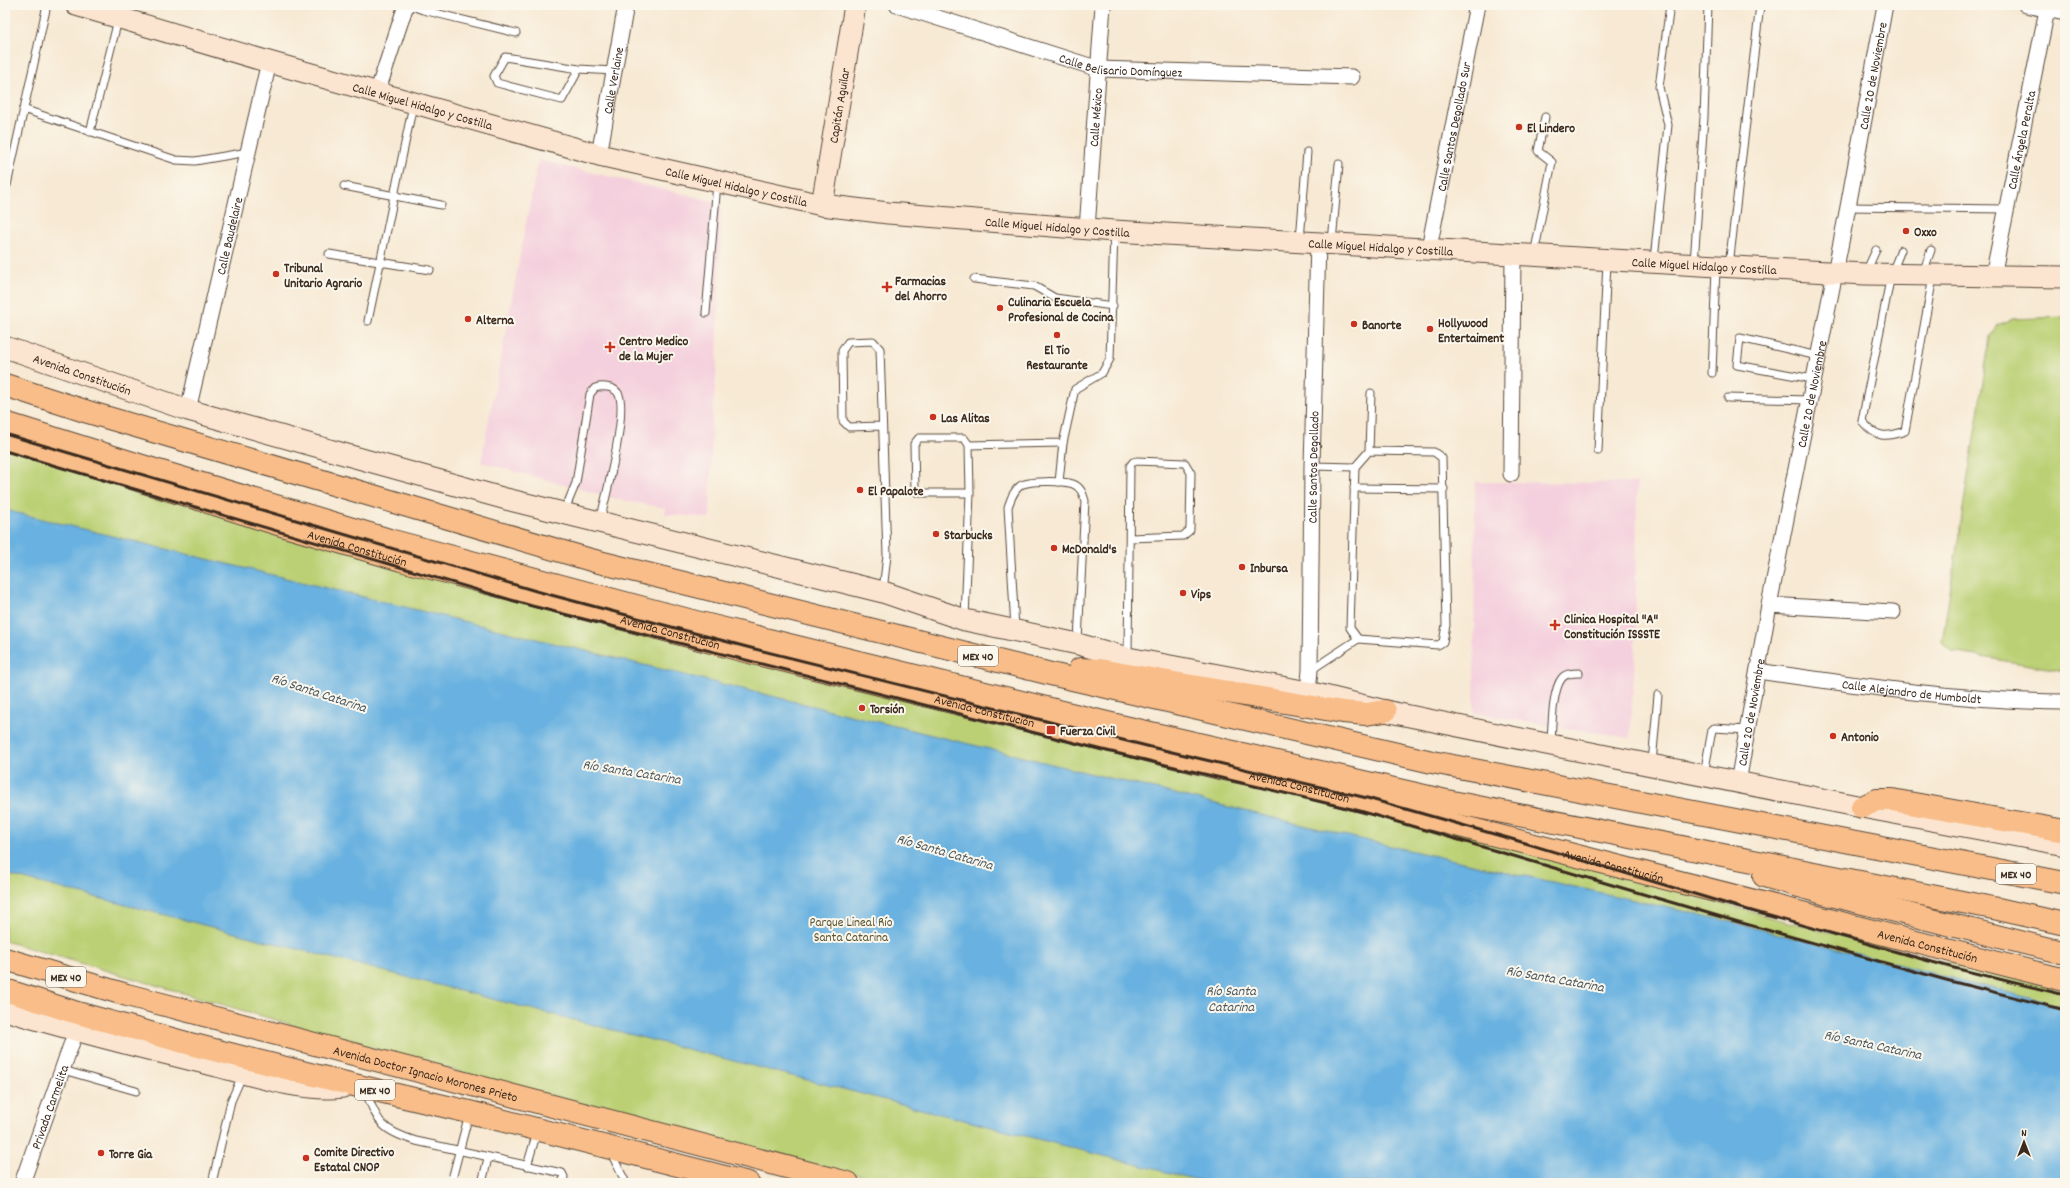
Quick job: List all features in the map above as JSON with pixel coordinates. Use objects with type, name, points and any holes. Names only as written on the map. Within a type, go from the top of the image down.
[{"type":"main road","name":"MEX 40","points":[[5,385],[88,412],[591,560],[1055,675],[1432,762],[2065,883]]},
{"type":"main road","name":"Avenida Constitución","points":[[5,423],[155,470],[393,541],[696,622],[1107,723],[1442,800],[1998,909],[2065,924]]},
{"type":"main road","name":"Avenida Constitución","points":[[5,438],[278,524],[401,560],[742,650],[1220,768],[1287,782],[2065,980]]},
{"type":"main road","points":[[1055,675],[1075,669],[1099,670],[1336,711],[1366,714],[1385,711]]},
{"type":"main road","points":[[1862,808],[1877,800],[1892,800],[2065,830]]},
{"type":"main road","points":[[1632,838],[1823,893],[2065,953]]},
{"type":"main road","name":"Avenida Doctor Ignacio Morones Prieto","points":[[5,959],[127,995],[848,1183]]},
{"type":"main road","name":"Avenida Doctor Ignacio Morones Prieto","points":[[5,990],[247,1066],[359,1087],[470,1112],[748,1183]]},
{"type":"street","name":"Calle Miguel Hidalgo y Costilla","points":[[76,5],[377,93],[599,155],[822,205],[888,213],[1114,231],[1317,241],[1723,267],[1891,275],[2065,276]]},
{"type":"street","points":[[377,93],[406,5]]},
{"type":"street","name":"Calle Verlaine","points":[[599,155],[626,5]]},
{"type":"street","name":"Capitán Aguilar","points":[[822,205],[855,5]]},
{"type":"street","name":"Calle Belisario Domínguez","points":[[898,5],[1099,69],[1352,77]]},
{"type":"street","name":"Calle México","points":[[1087,229],[1103,5]]},
{"type":"street","name":"Calle Santos Degollado Sur","points":[[1429,248],[1477,5]]},
{"type":"street","name":"Calle 20 de Noviembre","points":[[1738,783],[1769,606],[1848,207],[1885,5]]},
{"type":"street","points":[[2026,5],[2048,7],[2065,13]]},
{"type":"street","name":"Calle Ángela Peralta","points":[[1994,276],[2006,209],[2048,7]]},
{"type":"street","name":"Calle Baudelaire","points":[[188,410],[269,62]]},
{"type":"street","name":"Calle Santos Degollado","points":[[1308,692],[1310,670],[1312,466],[1317,241]]},
{"type":"street","points":[[1512,254],[1512,474]]},
{"type":"street","name":"Avenida Constitución","points":[[5,347],[188,410],[395,468],[600,522],[883,592],[965,620],[1078,644],[1128,658],[1308,692],[1385,711],[1551,745],[1862,808],[1981,831],[2065,845]]},
{"type":"street","points":[[1769,606],[1893,612]]},
{"type":"street","name":"Calle Alejandro de Humboldt","points":[[1758,671],[1892,691],[2030,702],[2065,702]]},
{"type":"street","name":"Avenida Doctor Ignacio Morones Prieto","points":[[5,1010],[76,1031],[247,1066]]},
{"type":"street","name":"Privada Carmelita","points":[[22,1183],[76,1031]]},
{"type":"lane","points":[[7,185],[47,5]]},
{"type":"lane","points":[[409,5],[423,10],[516,33]]},
{"type":"lane","points":[[1654,262],[1668,125],[1659,87],[1670,5]]},
{"type":"lane","points":[[1694,265],[1704,117],[1708,5]]},
{"type":"lane","points":[[1712,373],[1723,267],[1760,5]]},
{"type":"lane","points":[[90,132],[118,18]]},
{"type":"lane","points":[[579,69],[562,100],[497,83],[494,76],[505,57],[579,69],[614,71]]},
{"type":"lane","points":[[368,321],[393,195],[414,103]]},
{"type":"lane","points":[[23,109],[176,160],[195,161],[248,152]]},
{"type":"lane","points":[[1534,255],[1552,162],[1538,151],[1545,117]]},
{"type":"lane","points":[[1307,152],[1317,241]]},
{"type":"lane","points":[[1317,241],[1339,164]]},
{"type":"lane","points":[[706,313],[717,182]]},
{"type":"lane","points":[[344,186],[441,205]]},
{"type":"lane","points":[[1848,207],[1948,210],[2006,209]]},
{"type":"lane","points":[[1059,482],[1063,443],[1075,389],[1102,373],[1108,366],[1113,306],[1114,231]]},
{"type":"lane","points":[[1865,274],[1876,250]]},
{"type":"lane","points":[[1901,250],[1891,275],[1862,421],[1876,434],[1890,436],[1905,431],[1931,250]]},
{"type":"lane","points":[[328,254],[380,264],[430,270]]},
{"type":"lane","points":[[1598,451],[1607,259]]},
{"type":"lane","points":[[974,279],[1034,286],[1055,298],[1113,306]]},
{"type":"lane","points":[[1813,379],[1737,365],[1740,338],[1818,356]]},
{"type":"lane","points":[[881,426],[849,427],[843,421],[842,351],[848,342],[873,341],[878,346],[887,555],[883,592]]},
{"type":"lane","points":[[564,512],[576,483],[590,394],[595,388],[609,387],[617,392],[620,399],[621,414],[608,492],[600,522]]},
{"type":"lane","points":[[1358,639],[1350,628],[1355,467],[1369,451],[1371,393]]},
{"type":"lane","points":[[1728,398],[1809,400]]},
{"type":"lane","points":[[965,620],[970,493],[969,445],[964,438],[919,438],[914,444],[913,487],[918,493],[970,493]]},
{"type":"lane","points":[[969,445],[1063,443]]},
{"type":"lane","points":[[1310,670],[1358,639],[1432,645],[1443,642],[1446,625],[1444,462],[1439,454],[1434,452],[1369,451]]},
{"type":"lane","points":[[1128,658],[1130,538],[1132,502],[1129,472],[1133,462],[1185,464],[1191,473],[1190,530],[1183,536],[1130,538]]},
{"type":"lane","points":[[1312,466],[1355,467]]},
{"type":"lane","points":[[1015,631],[1008,507],[1013,493],[1021,484],[1059,482],[1074,484],[1081,490],[1085,501],[1078,644]]},
{"type":"lane","points":[[1354,488],[1444,489]]},
{"type":"lane","points":[[1551,745],[1557,689],[1562,678],[1571,673],[1579,673]]},
{"type":"lane","points":[[1652,765],[1658,695]]},
{"type":"lane","points":[[1704,776],[1712,730],[1714,728],[1747,730]]},
{"type":"lane","points":[[212,1183],[232,1101],[247,1066]]},
{"type":"lane","points":[[62,1070],[136,1092]]},
{"type":"lane","points":[[359,1087],[374,1115],[383,1126],[396,1135],[488,1158],[563,1174],[562,1183]]},
{"type":"lane","points":[[451,1183],[470,1112]]},
{"type":"lane","points":[[527,1166],[538,1130]]},
{"type":"lane","points":[[609,1148],[626,1183]]},
{"type":"lane","points":[[482,1183],[488,1158]]},
{"type":"shaded area","name":"Centro Medico de la Mujer","points":[[538,160],[721,203],[717,366],[712,420],[710,518],[665,514],[665,508],[616,499],[481,462]]},
{"type":"shaded area","name":"Clinica Hospital \"A\" Constitución ISSSTE","points":[[1475,482],[1637,483],[1635,660],[1630,738],[1474,713]]},
{"type":"green space","points":[[2065,317],[2065,671],[1952,652],[1942,642],[1990,337],[1998,325],[2012,319]]},
{"type":"green space","name":"Río Santa Catarina","points":[[5,441],[1488,837],[1773,918],[2065,990],[2065,1183],[897,1183],[803,1163],[378,1050],[5,941]]},
{"type":"water","name":"Río Santa Catarina","points":[[5,510],[1377,843],[1728,921],[2065,1007],[2065,1183],[1209,1183],[5,874]]},
{"type":"railway","points":[[5,434],[536,591],[747,647],[1155,748],[1367,798],[1515,840],[1741,908],[1950,967],[2065,995]]},
{"type":"railway","points":[[5,451],[532,606],[1103,750],[1360,811],[1735,921],[1946,980],[2065,1010]]},
{"type":"place","name":"El Lindero","points":[[1519,127]]},
{"type":"place","name":"Oxxo","points":[[1906,231]]},
{"type":"place","name":"Tribunal Unitario Agrario","points":[[276,274]]},
{"type":"place","name":"Farmacias del Ahorro","points":[[887,287]]},
{"type":"place","name":"Culinaria Escuela Profesional de Cocina","points":[[1000,308]]},
{"type":"place","name":"Alterna","points":[[468,319]]},
{"type":"place","name":"Banorte","points":[[1354,324]]},
{"type":"place","name":"Hollywood Entertaiment","points":[[1430,329]]},
{"type":"place","name":"El Tio Restaurante","points":[[1057,335]]},
{"type":"place","name":"Centro Medico de la Mujer","points":[[610,347]]},
{"type":"place","name":"Las Alitas","points":[[933,417]]},
{"type":"place","name":"El Papalote","points":[[860,490]]},
{"type":"place","name":"Starbucks","points":[[936,534]]},
{"type":"place","name":"McDonald's","points":[[1054,548]]},
{"type":"place","name":"Inbursa","points":[[1242,567]]},
{"type":"place","name":"Vips","points":[[1183,593]]},
{"type":"place","name":"Clinica Hospital \"A\" Constitución ISSSTE","points":[[1555,625]]},
{"type":"place","name":"Torsión","points":[[862,708]]},
{"type":"place","name":"Fuerza Civil","points":[[1051,730]]},
{"type":"place","name":"Antonio","points":[[1833,736]]},
{"type":"place","name":"Torre Gia","points":[[101,1153]]},
{"type":"place","name":"Comite Directivo Estatal CNOP","points":[[306,1158]]},
{"type":"park label","name":"Parque Lineal Río Santa Catarina","points":[[851,928]]}]
